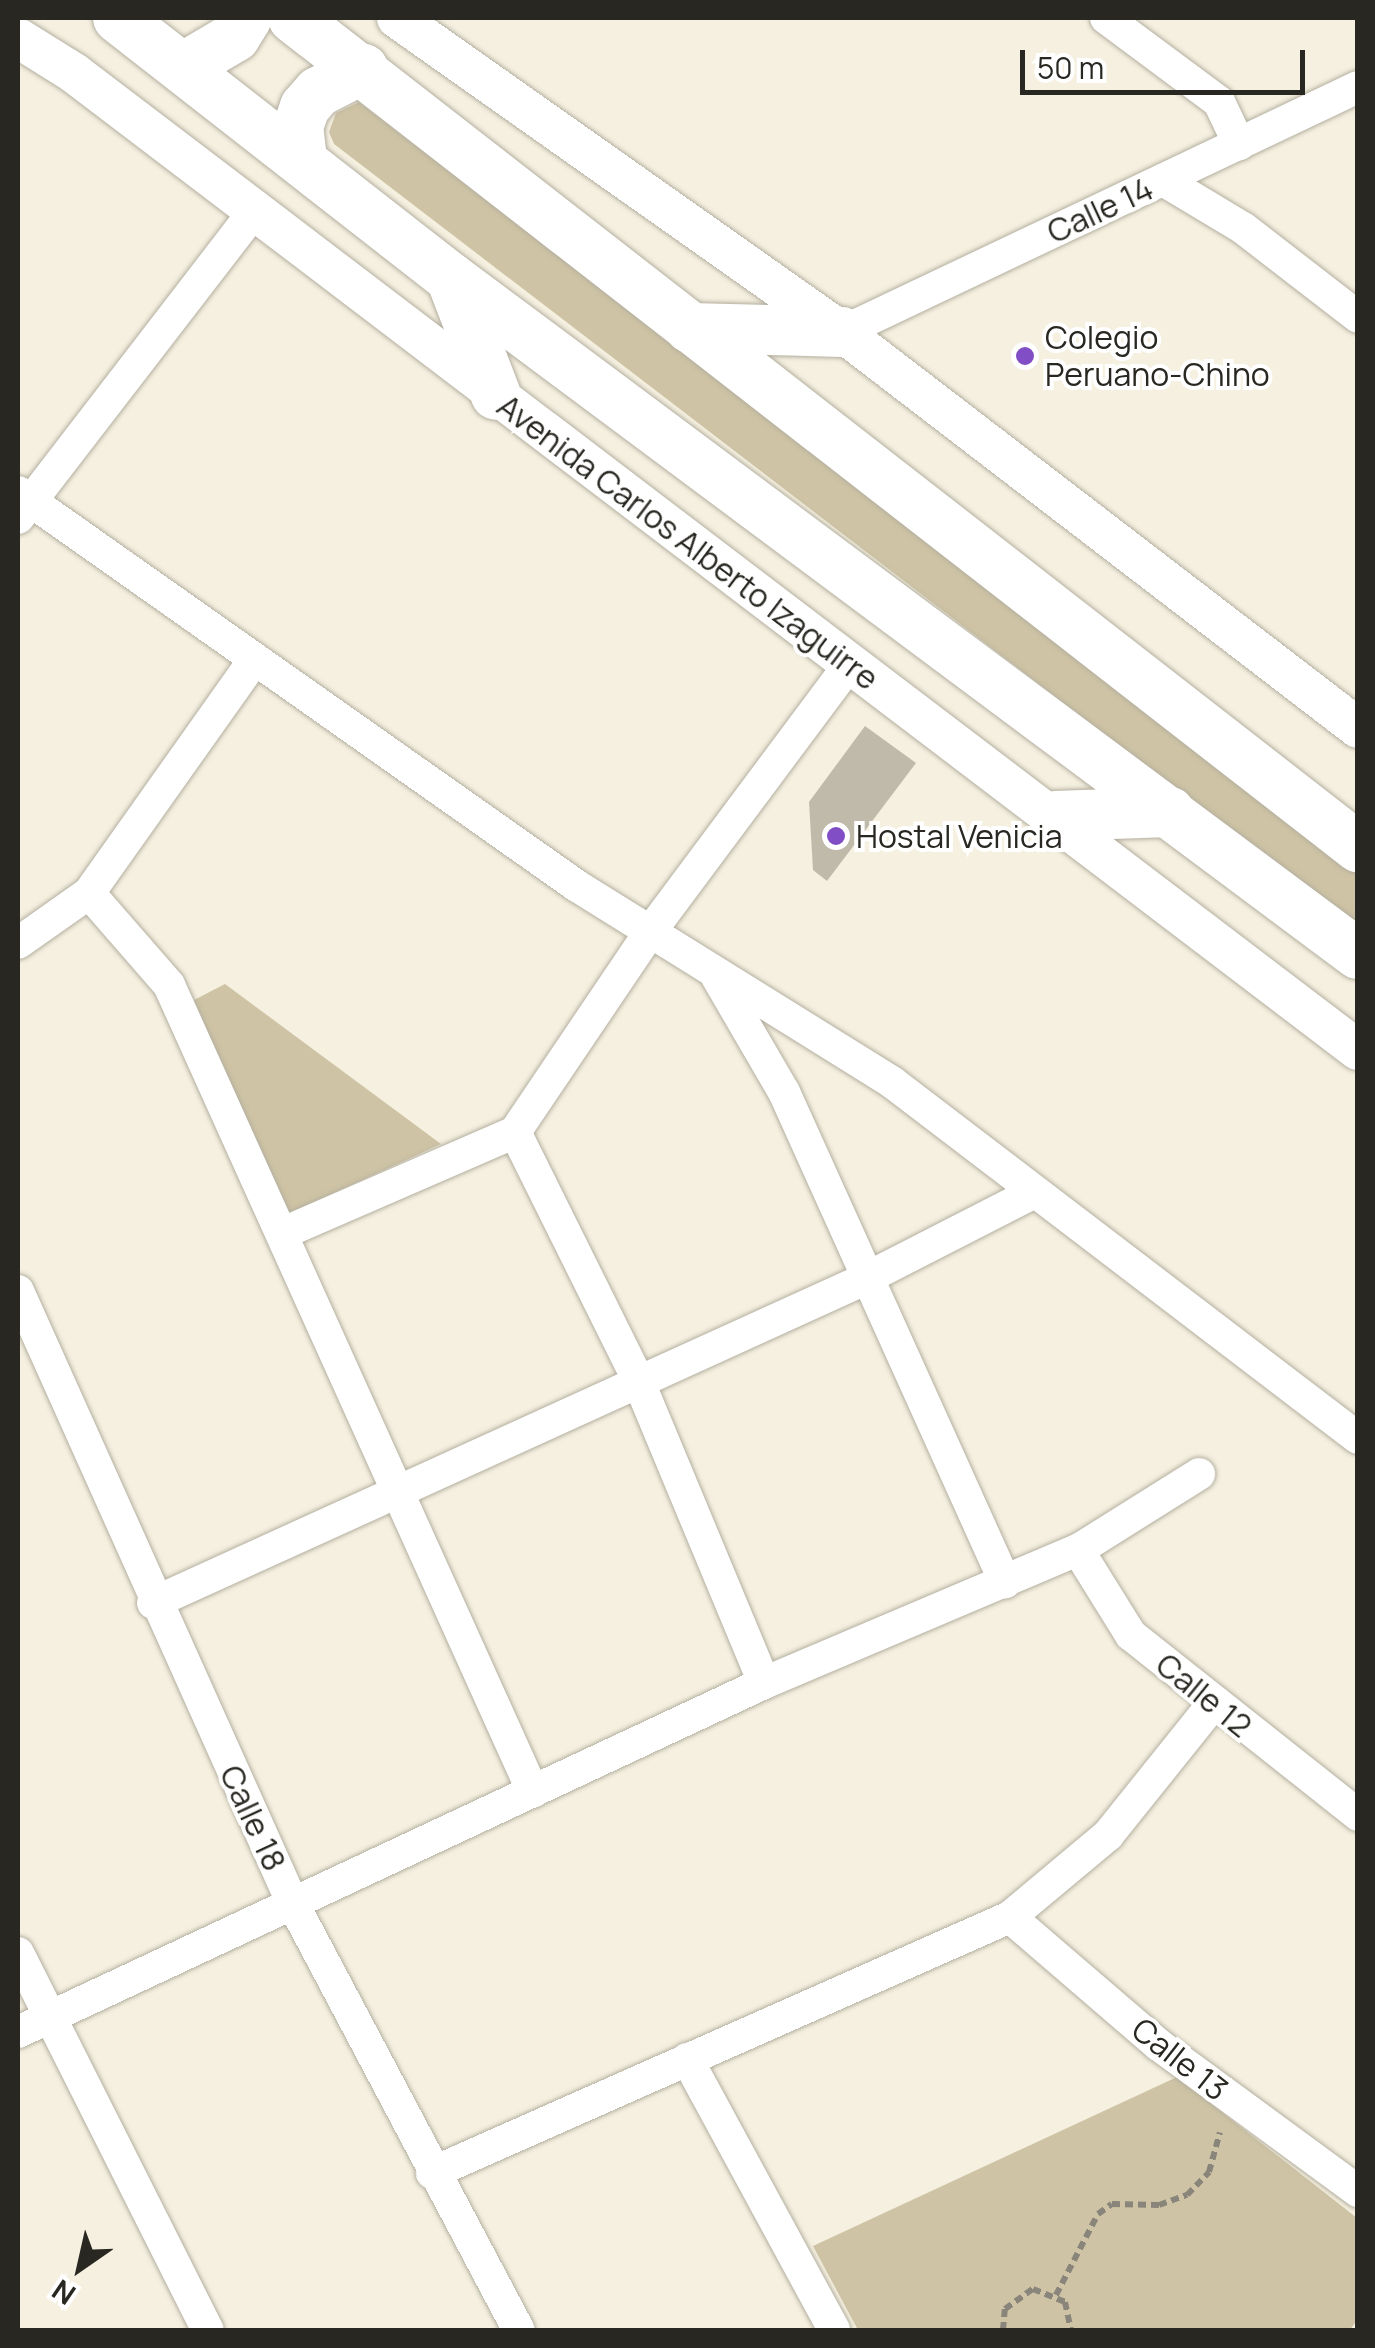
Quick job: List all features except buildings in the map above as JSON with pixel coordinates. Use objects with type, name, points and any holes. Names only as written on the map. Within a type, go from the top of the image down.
[{"type":"main road","points":[[118,18],[451,278],[1358,954]]},
{"type":"main road","points":[[184,67],[235,37],[247,18]]},
{"type":"main road","points":[[293,18],[1358,847]]},
{"type":"main road","points":[[302,159],[298,127],[305,107],[318,92],[363,69]]},
{"type":"main road","points":[[451,278],[496,396]]},
{"type":"main road","points":[[690,328],[842,332]]},
{"type":"main road","points":[[1056,816],[1170,812]]},
{"type":"street","points":[[398,18],[842,332],[1358,728]]},
{"type":"street","points":[[1106,18],[1219,102],[1238,144]]},
{"type":"street","name":"Avenida Carlos Alberto Izaguirre","points":[[18,38],[256,210],[848,666],[1056,816],[1358,1050]]},
{"type":"street","name":"Calle 14","points":[[842,332],[1358,88]]},
{"type":"street","points":[[1163,180],[1242,228],[1358,317]]},
{"type":"street","points":[[256,210],[22,504],[650,932],[893,1083],[1031,1194],[1358,1438]]},
{"type":"street","points":[[18,943],[89,893],[254,661]]},
{"type":"street","points":[[282,1233],[515,1132],[650,932],[848,666]]},
{"type":"street","points":[[89,893],[169,985],[393,1489],[533,1792]]},
{"type":"street","points":[[714,972],[784,1092],[863,1280],[1005,1582]]},
{"type":"street","points":[[515,1132],[638,1380],[764,1683]]},
{"type":"street","points":[[154,1603],[393,1489],[863,1280],[1031,1194]]},
{"type":"street","name":"Calle 18","points":[[18,1290],[154,1603],[291,1900],[432,2173],[519,2330]]},
{"type":"street","points":[[18,2032],[291,1900],[764,1683],[1078,1550],[1199,1474]]},
{"type":"street","name":"Calle 12","points":[[1078,1550],[1131,1634],[1212,1705],[1358,1815]]},
{"type":"street","points":[[432,2173],[1010,1917],[1108,1835],[1212,1705]]},
{"type":"street","name":"Calle 13","points":[[1010,1917],[1160,2046],[1358,2191]]},
{"type":"street","points":[[18,1953],[208,2330]]},
{"type":"street","points":[[687,2060],[834,2330]]},
{"type":"path","points":[[1056,2295],[1098,2214],[1112,2204],[1160,2205],[1187,2195],[1209,2172],[1221,2144],[1219,2116]]},
{"type":"path","points":[[1003,2330],[1005,2309],[1022,2292],[1056,2295],[1070,2312],[1072,2330]]},
{"type":"shaded area","points":[[359,102],[1357,869],[1357,928],[334,144],[329,132],[336,113]]},
{"type":"shaded area","points":[[225,984],[441,1144],[286,1215],[194,1000]]},
{"type":"shaded area","points":[[1177,2077],[1357,2218],[1357,2320],[1350,2330],[858,2330],[813,2246]]},
{"type":"place","name":"Colegio Peruano-Chino","points":[[1025,356]]},
{"type":"place","name":"Hostal Venicia","points":[[836,836]]}]
